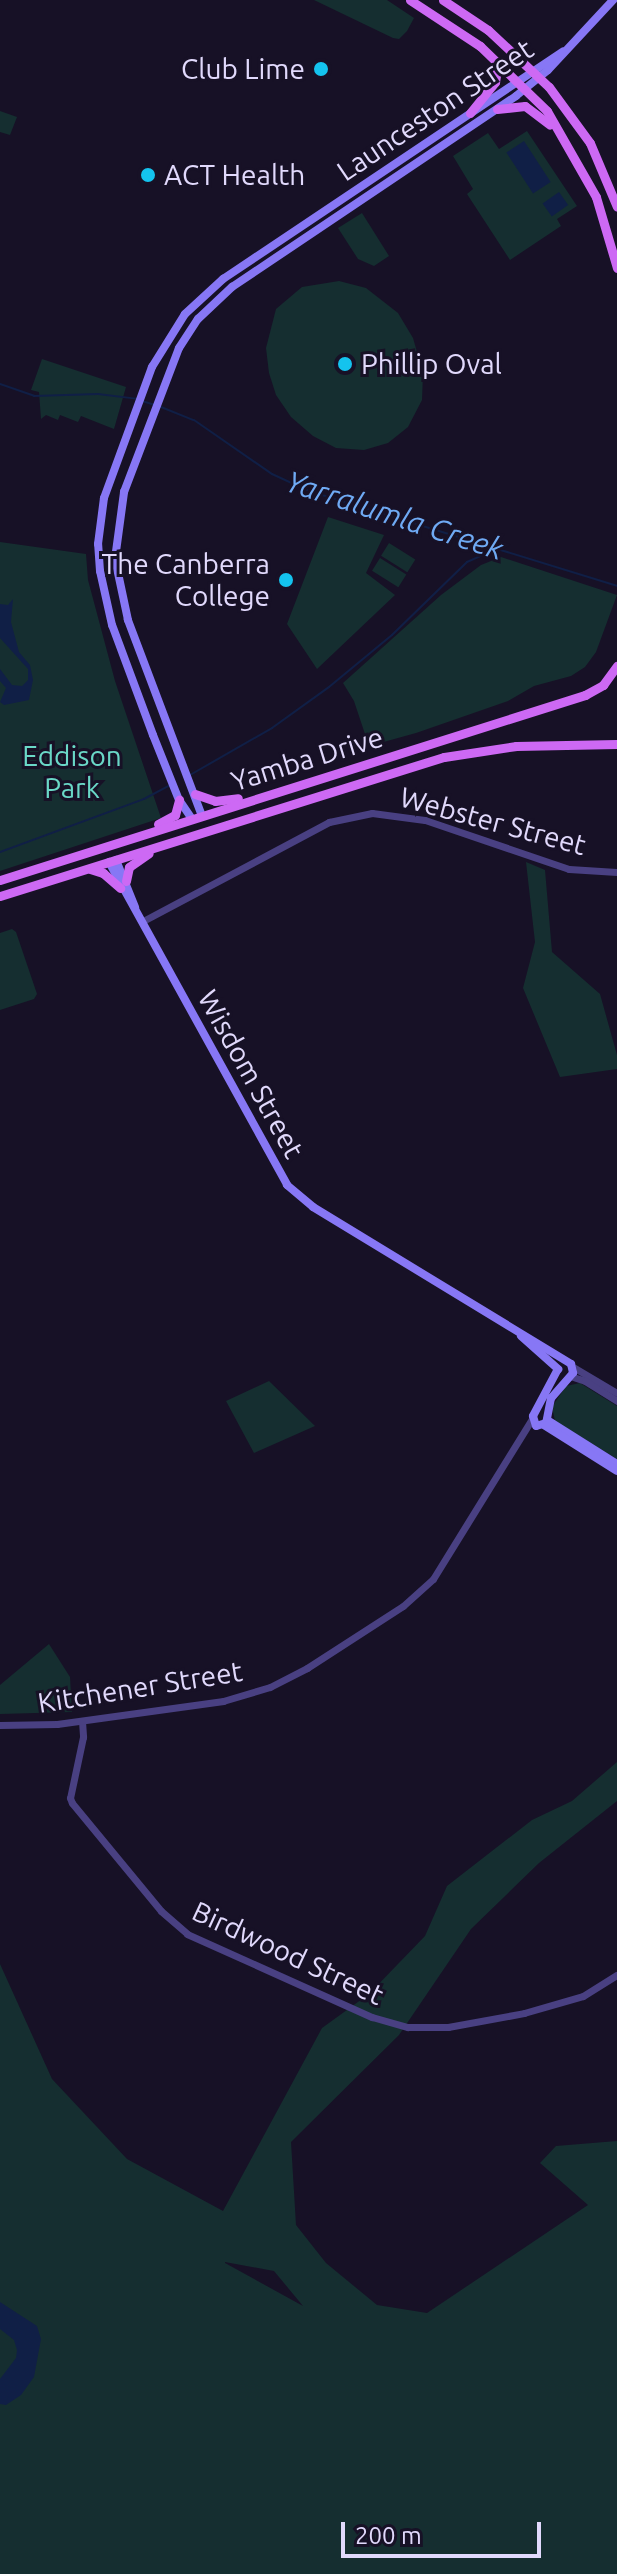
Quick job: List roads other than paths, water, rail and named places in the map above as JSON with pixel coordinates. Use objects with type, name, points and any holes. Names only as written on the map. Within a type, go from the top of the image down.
[{"type":"main road","points":[[410,0],[466,35],[547,111],[603,216],[617,268]]},
{"type":"main road","points":[[443,0],[488,30],[535,74],[590,143],[617,207]]},
{"type":"main road","name":"Launceston Street","points":[[197,817],[193,789],[128,620],[115,559],[120,507],[152,416],[187,334],[232,287],[497,109],[521,85],[568,48],[613,0]]},
{"type":"main road","points":[[470,113],[495,82],[498,62]]},
{"type":"main road","name":"Launceston Street","points":[[197,817],[177,797],[112,625],[100,571],[98,544],[104,498],[141,393],[162,346],[201,297],[246,263],[470,113],[521,85]]},
{"type":"main road","points":[[497,109],[525,106],[536,111],[566,142]]},
{"type":"main road","points":[[603,216],[617,233]]},
{"type":"main road","points":[[246,263],[253,273]]},
{"type":"main road","name":"Yamba Drive","points":[[0,880],[585,695],[603,685],[617,666]]},
{"type":"main road","name":"Yamba Drive","points":[[0,896],[444,757],[516,746],[617,744]]},
{"type":"main road","points":[[193,789],[224,802],[272,793]]},
{"type":"main road","points":[[135,837],[171,818],[177,797]]},
{"type":"main road","points":[[197,817],[203,832]]},
{"type":"main road","points":[[88,869],[123,884],[129,867],[162,845]]},
{"type":"main road","points":[[108,846],[112,861]]},
{"type":"main road","name":"Wisdom Street","points":[[112,861],[287,1185],[313,1207],[570,1364]]},
{"type":"main road","name":"Wisdom Street","points":[[521,1336],[568,1377]]},
{"type":"main road","points":[[558,1370],[570,1364]]},
{"type":"main road","name":"Kitchener Street","points":[[540,1420],[551,1398],[568,1377],[570,1364]]},
{"type":"main road","name":"Kitchener Street","points":[[540,1420],[558,1370]]},
{"type":"main road","points":[[540,1420],[617,1464]]},
{"type":"main road","points":[[540,1420],[617,1471]]},
{"type":"street","name":"Webster Street","points":[[143,921],[329,822],[372,813],[425,820],[569,869],[617,872]]},
{"type":"street","name":"Wisdom Street","points":[[570,1364],[617,1393]]},
{"type":"street","points":[[568,1377],[585,1381],[617,1401]]},
{"type":"street","name":"Kitchener Street","points":[[0,1725],[31,1726],[82,1721],[247,1695],[307,1668],[419,1594],[443,1566],[516,1447],[540,1420]]},
{"type":"street","name":"Birdwood Street","points":[[82,1721],[83,1737],[70,1798],[72,1803],[173,1925],[187,1934],[372,2017],[408,2027],[452,2027],[568,2002],[617,1975]]},
{"type":"water","points":[[524,141],[551,182],[533,194],[506,152]]},
{"type":"water","points":[[559,192],[568,205],[552,217],[543,203]]},
{"type":"water","points":[[13,599],[11,622],[19,652],[30,665],[33,680],[29,700],[4,705],[0,702],[6,688],[0,681],[0,669],[12,685],[22,686],[28,680],[28,669],[0,638],[0,604],[8,605]]},
{"type":"water","points":[[0,2302],[37,2326],[41,2339],[34,2377],[21,2395],[6,2405],[0,2404],[0,2379],[16,2358],[17,2350],[14,2340],[0,2329]]},
{"type":"waterway","name":"Yarralumla Creek","points":[[0,384],[34,396],[98,394],[136,399]]},
{"type":"waterway","name":"Yarralumla Creek","points":[[142,401],[155,405]]},
{"type":"waterway","name":"Yarralumla Creek","points":[[161,407],[194,420],[272,474],[309,491],[617,586]]},
{"type":"waterway","points":[[190,775],[272,728],[329,687],[392,635],[467,562],[494,550]]},
{"type":"waterway","points":[[0,852],[144,799],[170,785]]},
{"type":"place","name":"Club Lime","points":[[321,69]]},
{"type":"place","name":"ACT Health","points":[[148,175]]},
{"type":"place","name":"Phillip Oval","points":[[345,364]]},
{"type":"place","name":"The Canberra College","points":[[286,580]]},
{"type":"park label","name":"Eddison Park","points":[[72,772]]}]
